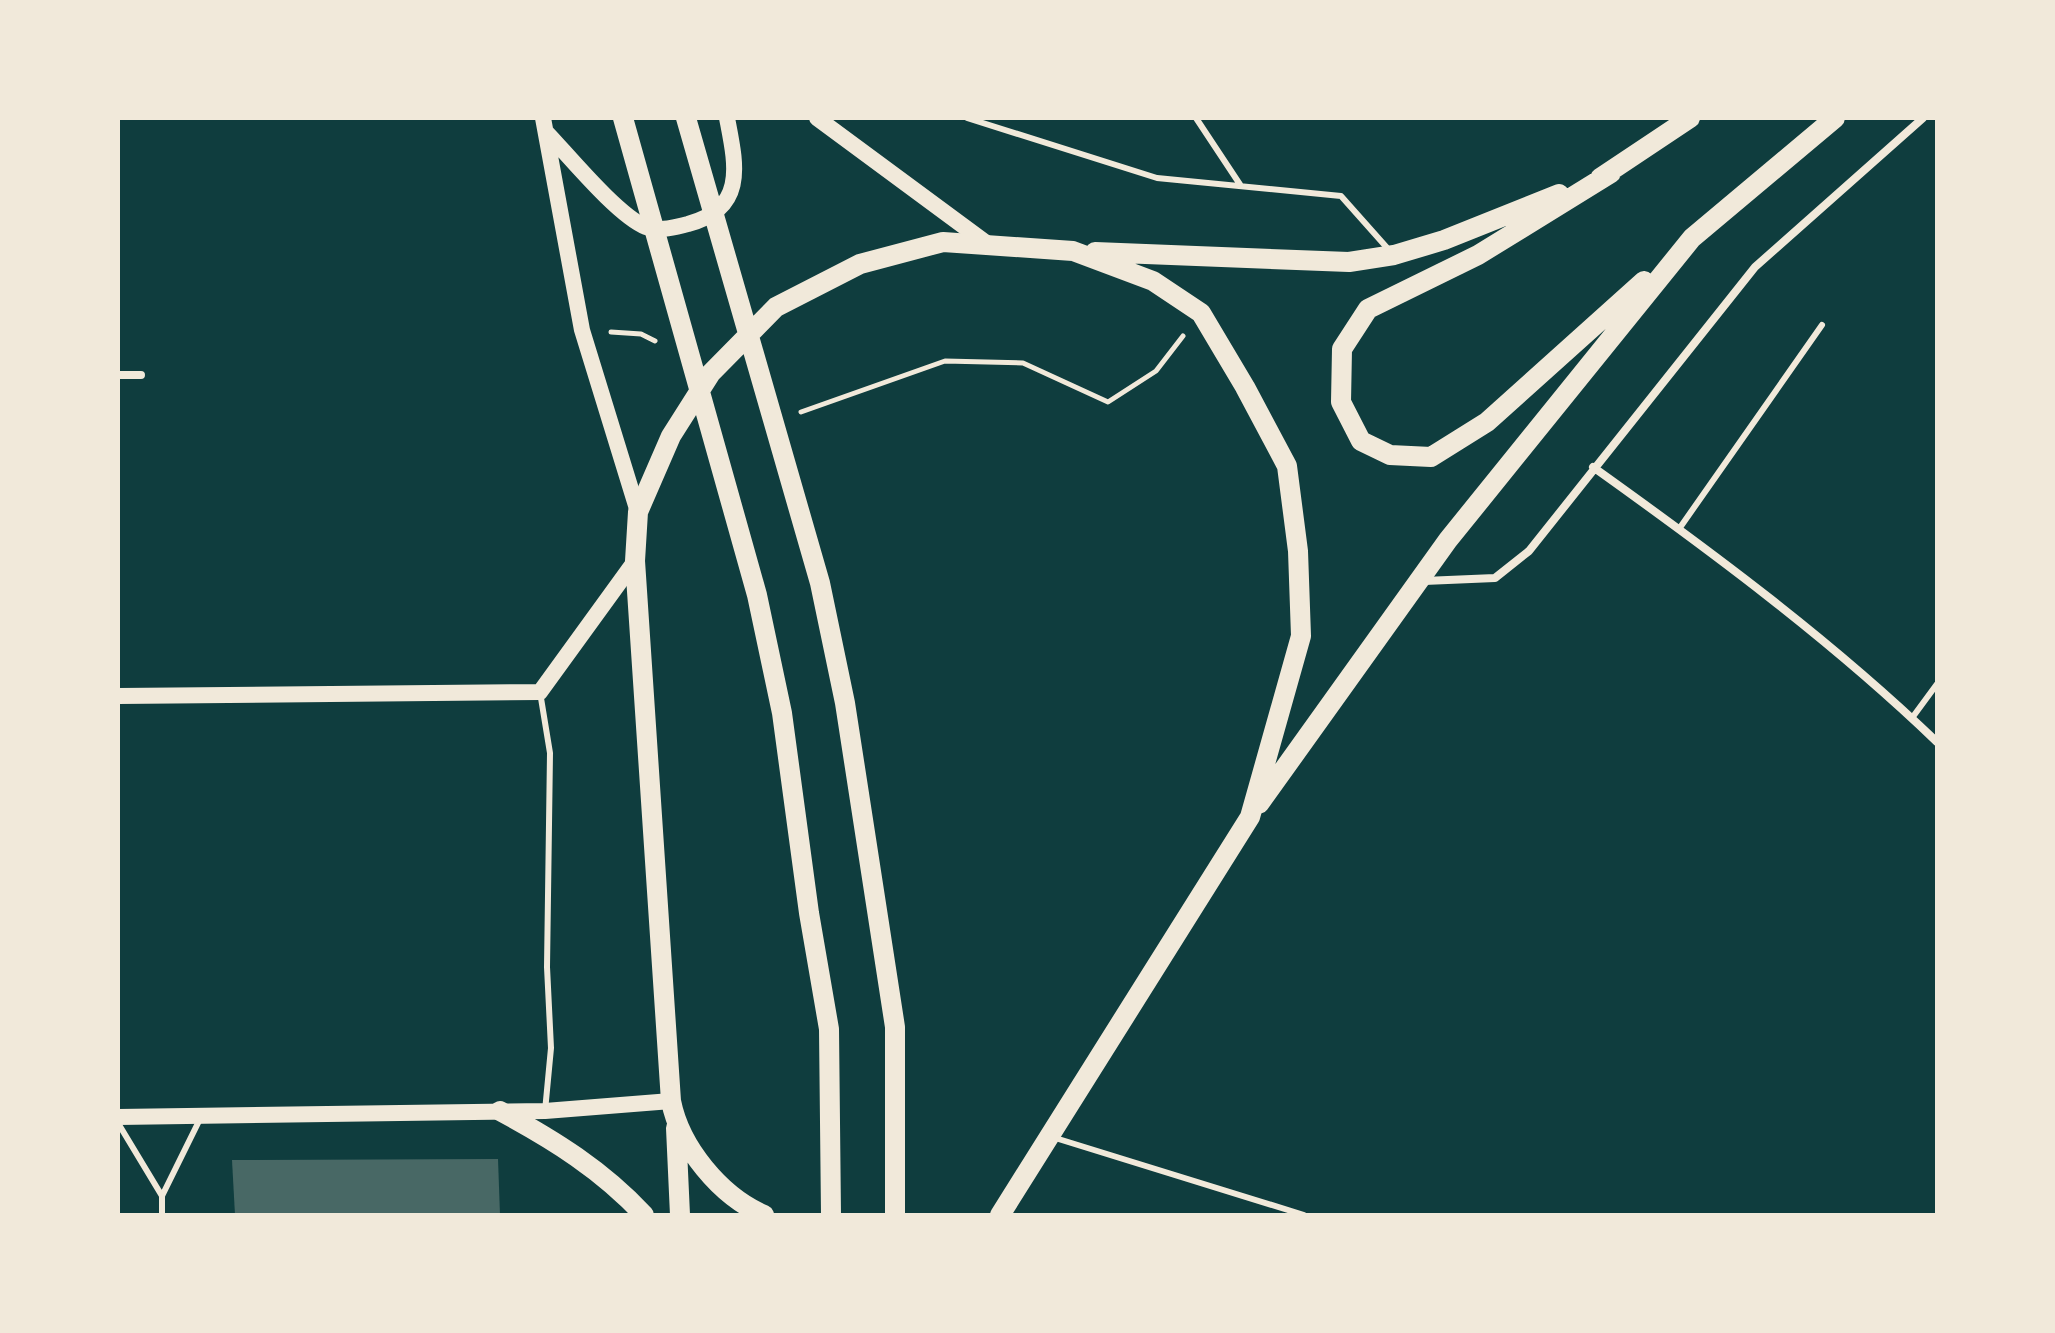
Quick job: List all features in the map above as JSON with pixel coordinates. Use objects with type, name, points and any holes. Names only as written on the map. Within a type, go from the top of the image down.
[{"type":"main road","points":[[623,118],[757,595],[782,713],[809,913],[829,1029],[831,1215]]},
{"type":"main road","points":[[686,118],[820,583],[845,703],[895,1027],[895,1215]]},
{"type":"main road","points":[[545,126],[630,218],[648,228],[669,229],[700,221],[722,206],[732,192],[736,166],[727,118]]},
{"type":"main road","points":[[817,118],[989,245]]},
{"type":"main road","points":[[1690,118],[1611,173],[1478,255],[1368,309],[1342,349],[1341,402],[1361,441],[1390,455],[1431,457],[1487,422],[1692,238],[1835,118]]},
{"type":"main road","points":[[545,126],[582,330],[638,512]]},
{"type":"main road","points":[[680,1215],[635,561],[638,512],[671,436],[711,373],[776,307],[860,264],[943,242],[1073,251],[1349,262],[1394,255],[1611,173]]},
{"type":"main road","points":[[1000,1215],[1052,1137],[1250,817],[1419,581],[1692,238]]},
{"type":"main road","points":[[1073,251],[1153,281],[1201,313],[1287,466],[1298,551],[1301,636],[1250,817]]},
{"type":"main road","points":[[118,696],[540,692],[635,561]]},
{"type":"main road","points":[[118,1117],[545,1111],[671,1101]]},
{"type":"main road","points":[[500,1111],[562,1145],[616,1185],[644,1215]]},
{"type":"main road","points":[[675,1124],[701,1165],[751,1210],[764,1215]]},
{"type":"street","points":[[1419,581],[1495,578],[1529,551],[1755,267],[1923,118]]},
{"type":"street","points":[[118,375],[141,375]]},
{"type":"street","points":[[1593,467],[1679,529],[1885,692],[1937,742]]},
{"type":"lane","points":[[967,118],[1157,178],[1341,196],[1394,255]]},
{"type":"lane","points":[[1196,118],[1241,186]]},
{"type":"lane","points":[[1679,529],[1822,325]]},
{"type":"lane","points":[[1912,718],[1937,684]]},
{"type":"lane","points":[[540,692],[550,753],[547,967],[551,1048],[545,1111]]},
{"type":"lane","points":[[162,1215],[162,1196],[202,1116]]},
{"type":"lane","points":[[118,1123],[162,1196]]},
{"type":"lane","points":[[1052,1137],[1304,1215]]},
{"type":"path","points":[[798,413],[945,361],[1023,363],[1108,402],[1156,371],[1201,313]]},
{"type":"path","points":[[582,330],[641,334],[668,348]]},
{"type":"building","points":[[498,1159],[500,1215],[235,1215],[232,1160]]}]
